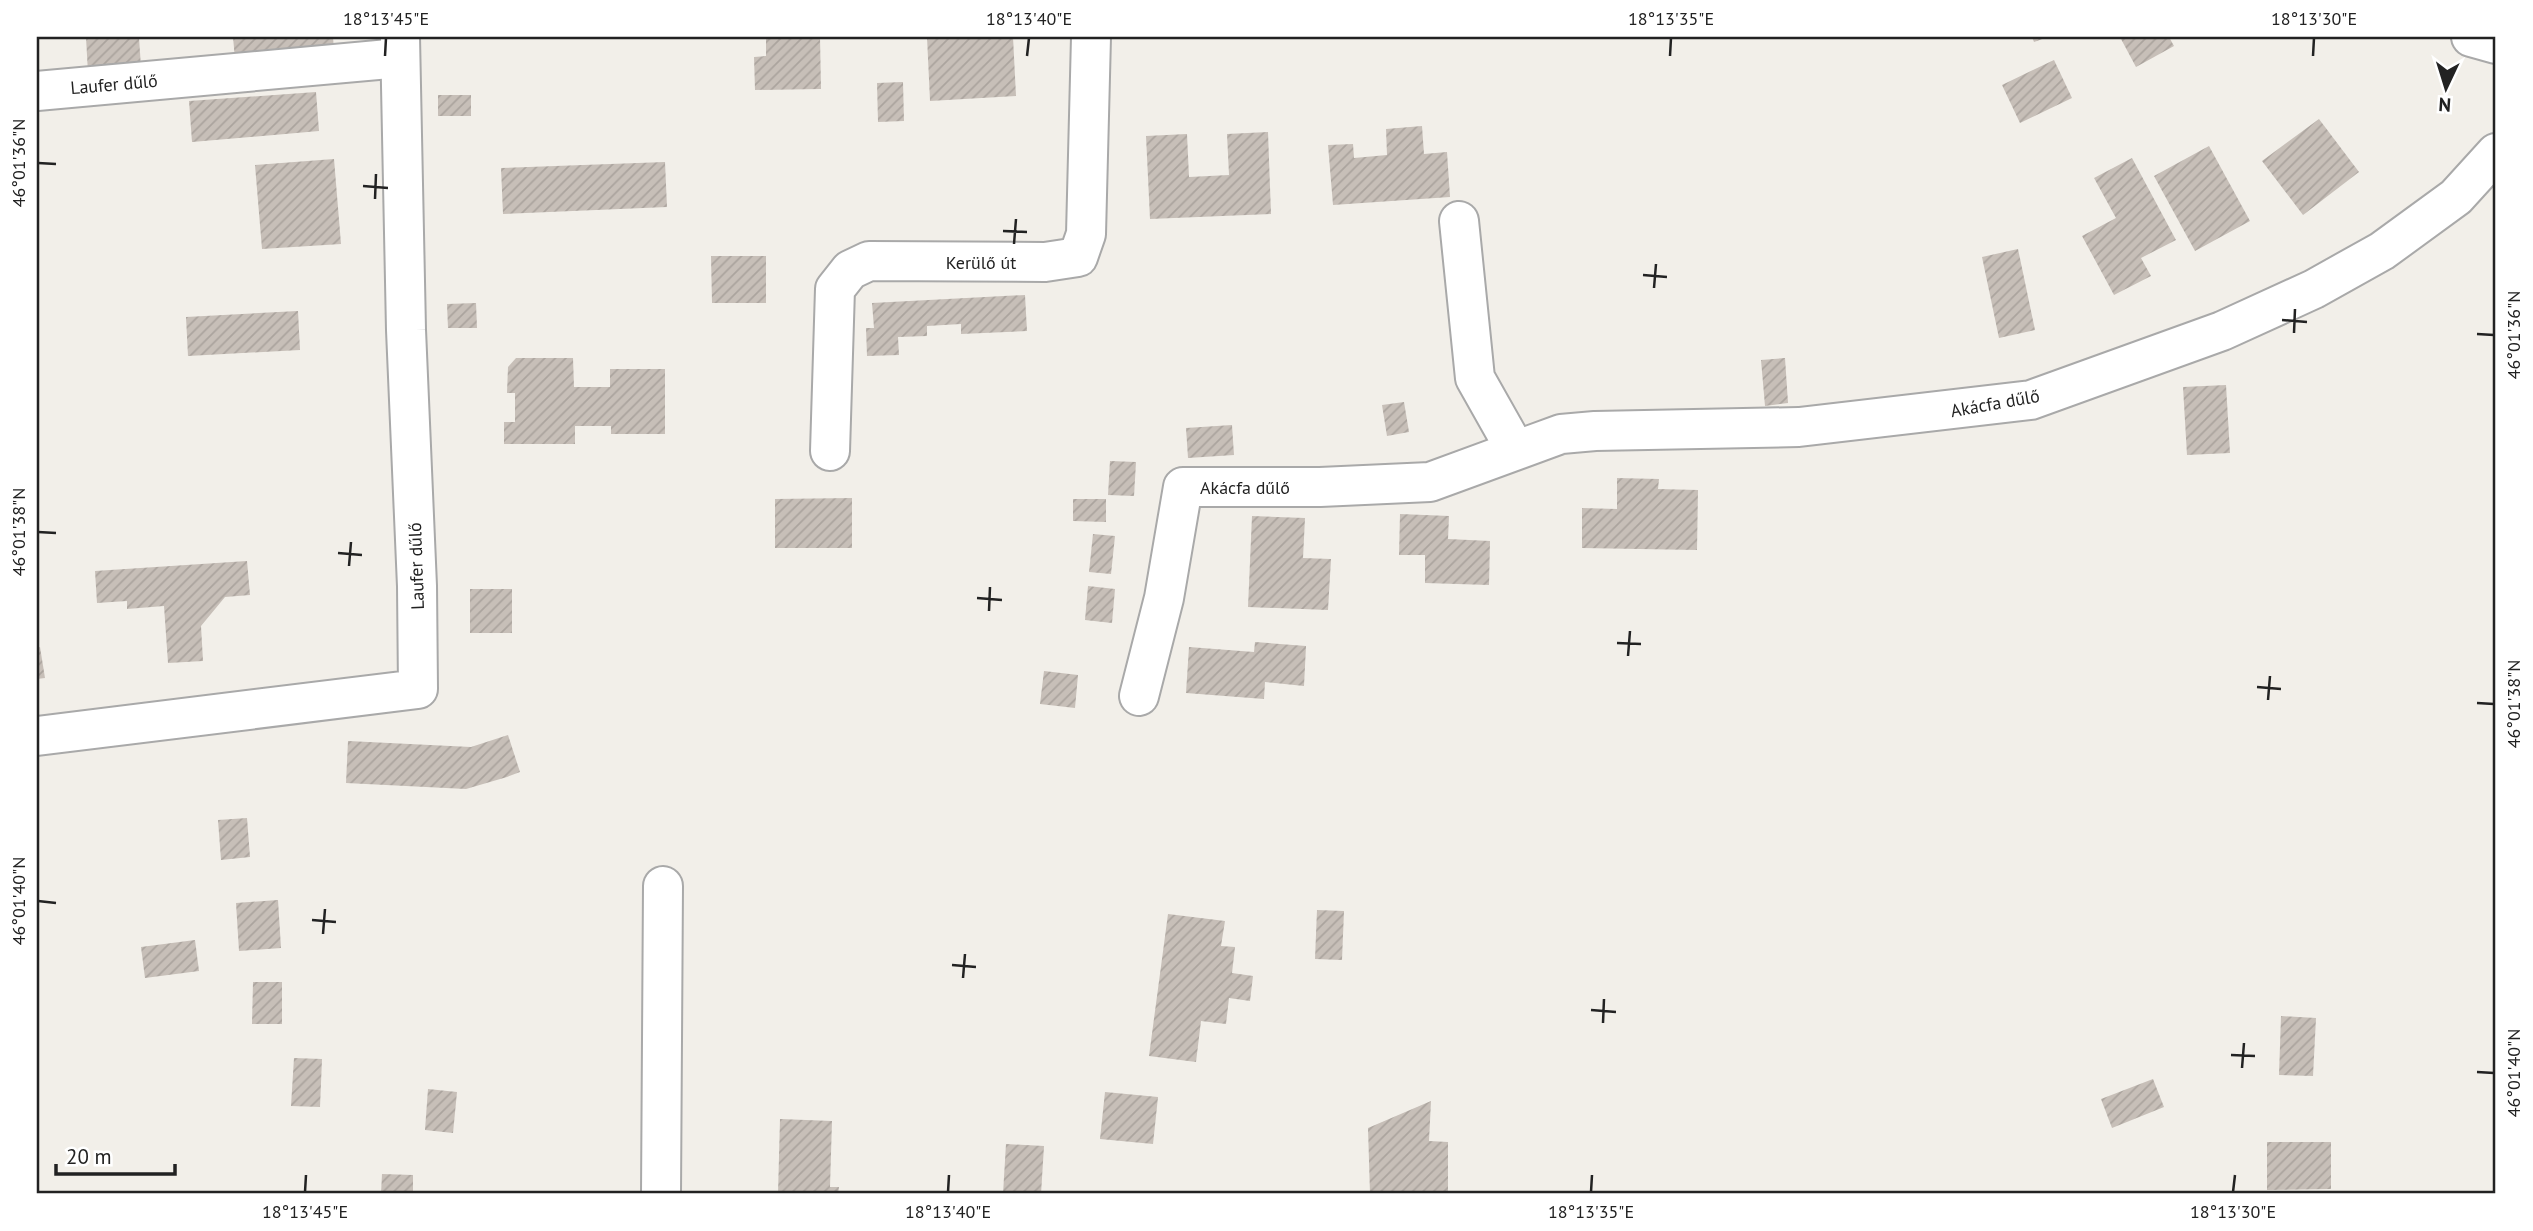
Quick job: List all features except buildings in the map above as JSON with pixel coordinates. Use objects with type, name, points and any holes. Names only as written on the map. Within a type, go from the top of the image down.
[{"type":"street","name":"Kerülő út","points":[[830,451],[835,289],[850,270],[869,261],[1045,262],[1078,257],[1086,234],[1091,37]]},
{"type":"street","points":[[2471,37],[2496,44]]},
{"type":"street","name":"Laufer dűlő","points":[[37,91],[400,48],[418,689],[37,736]]},
{"type":"street","name":"Akácfa dűlő","points":[[1139,696],[1164,598],[1183,487],[1320,487],[1430,482],[1561,434],[1799,427],[2031,400],[2222,331],[2314,289],[2382,251],[2456,197],[2496,153]]},
{"type":"street","points":[[1459,222],[1475,378],[1515,449]]},
{"type":"street","points":[[662,1194],[663,886]]}]
